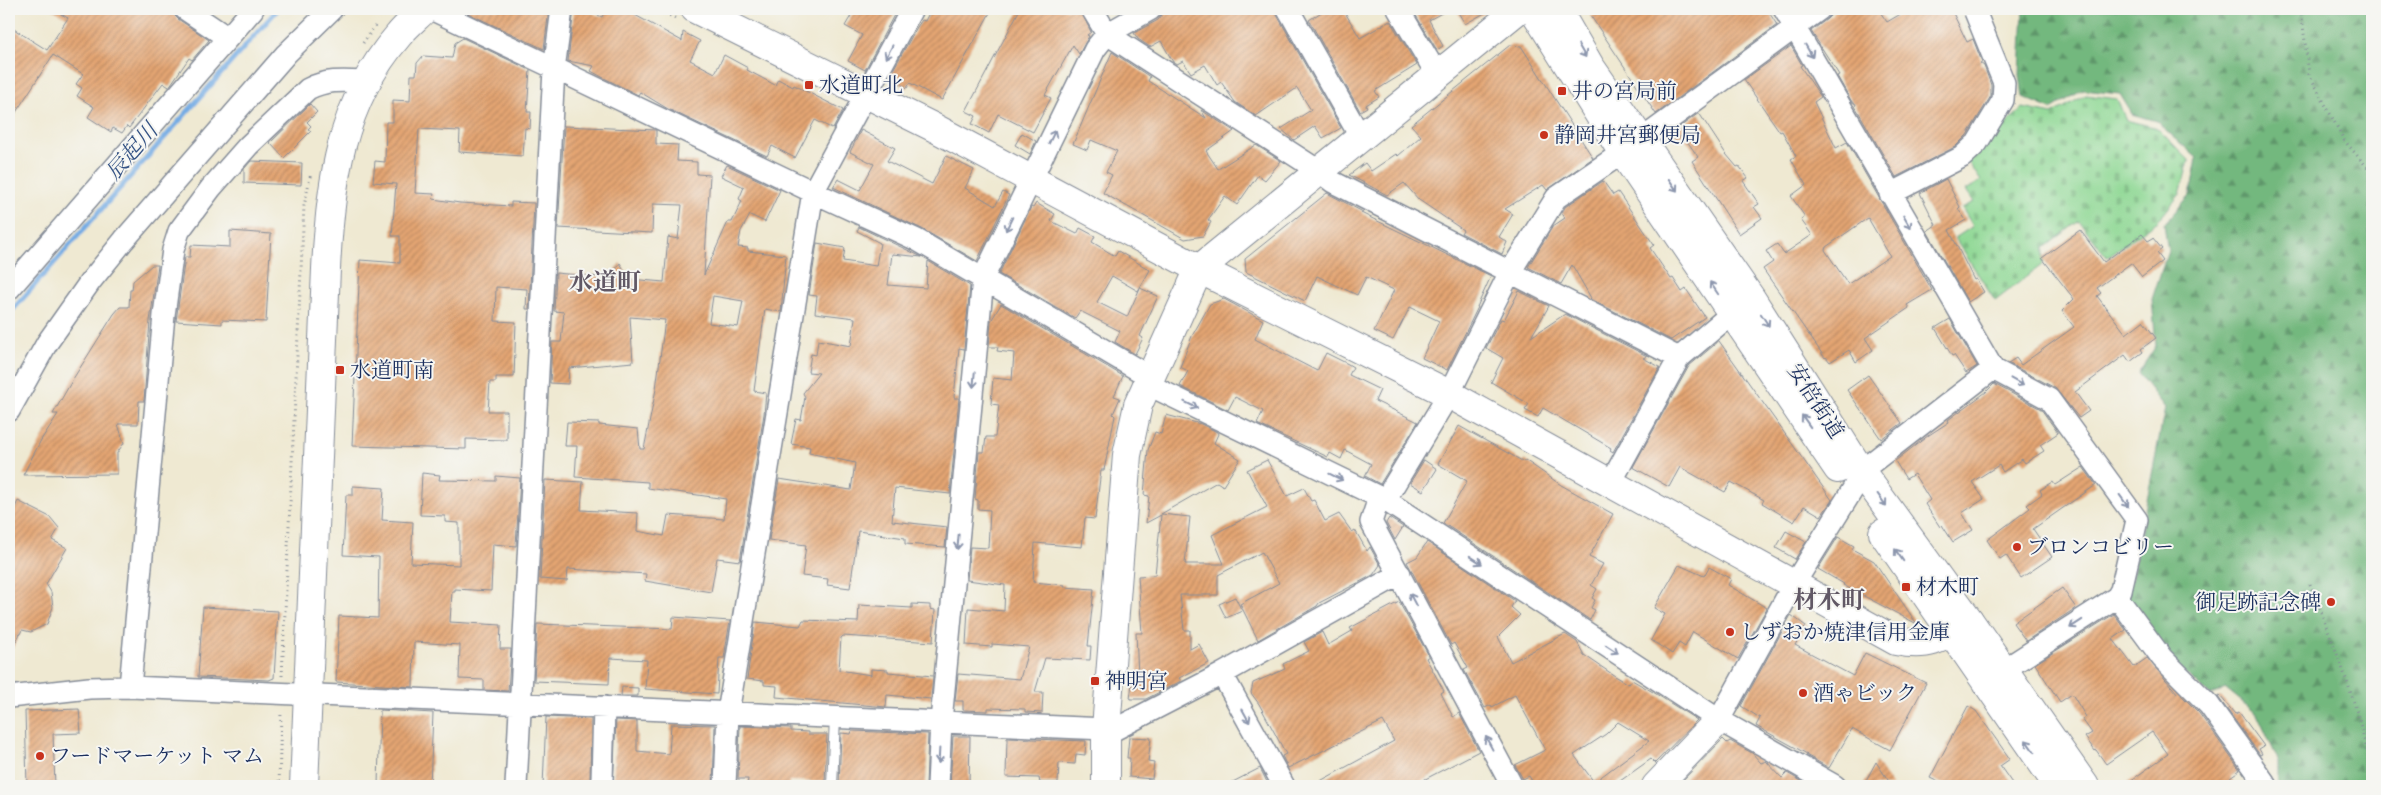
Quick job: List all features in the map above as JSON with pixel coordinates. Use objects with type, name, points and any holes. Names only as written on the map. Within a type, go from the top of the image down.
[{"type":"street","points":[[185,9],[228,38]]},
{"type":"street","points":[[9,289],[253,9]]},
{"type":"street","points":[[9,410],[47,343],[90,282],[124,240],[286,54],[332,9]]},
{"type":"street","points":[[304,786],[329,210],[335,171],[344,136],[366,82],[398,36],[426,9]]},
{"type":"street","points":[[431,9],[917,240],[983,278],[1148,380],[1382,499],[1719,720],[1835,786]]},
{"type":"street","points":[[516,786],[554,68],[562,9]]},
{"type":"street","points":[[725,786],[728,713],[813,192],[912,9]]},
{"type":"street","points":[[1092,9],[1107,34],[1319,171],[1333,182],[1679,358]]},
{"type":"street","points":[[938,786],[941,721],[983,278],[1095,49],[1107,34],[1151,9]]},
{"type":"street","points":[[1288,9],[1361,138]]},
{"type":"street","points":[[1398,9],[1438,76]]},
{"type":"street","points":[[1106,786],[1106,732],[1127,455],[1138,405],[1199,269],[1519,9]]},
{"type":"street","name":"安倍街道","points":[[1533,9],[1549,38],[1751,298],[1857,480]]},
{"type":"street","name":"安倍街道","points":[[1558,9],[1632,146],[1732,314],[1857,480],[1960,626],[1994,676],[2058,786]]},
{"type":"street","points":[[1784,9],[1993,369],[2049,399],[2137,520],[2121,590],[2117,597],[1994,676]]},
{"type":"street","points":[[1512,786],[1371,522],[1382,499],[1449,394],[1510,272],[1556,198],[1632,146],[1820,9]]},
{"type":"street","points":[[1890,194],[1962,157],[1978,142],[2003,100],[2004,83],[1974,9]]},
{"type":"street","points":[[688,15],[866,94],[936,128],[1031,181],[1199,269],[1449,394],[1896,641],[1916,645],[1925,644],[1933,642],[1960,626]]},
{"type":"street","points":[[130,688],[164,315],[173,250],[179,231],[210,188],[248,146],[308,89],[320,83],[334,80],[366,82]]},
{"type":"street","points":[[1610,484],[1679,358],[1732,314]]},
{"type":"street","points":[[1656,786],[1719,720],[1794,584],[1857,480],[1993,369]]},
{"type":"street","points":[[9,698],[89,688],[130,688],[941,721],[1106,732],[1222,674],[1400,574]]},
{"type":"street","points":[[2117,597],[2162,658],[2210,705],[2267,786]]},
{"type":"street","points":[[1222,674],[1284,786]]},
{"type":"street","name":"安倍街道","points":[[1994,676],[2085,786]]},
{"type":"street","points":[[602,780],[604,707]]},
{"type":"lane","points":[[832,786],[835,718]]},
{"type":"path","points":[[656,9],[688,15]]},
{"type":"path","points":[[2301,9],[2308,74],[2344,140],[2372,173]]},
{"type":"path","points":[[2310,584],[2352,693],[2369,757],[2372,782]]},
{"type":"green space","points":[[2023,9],[2372,9],[2372,786],[2280,786],[2278,783],[2278,760],[2257,714],[2225,688],[2211,696],[2168,658],[2127,602],[2165,408],[2138,373],[2156,346],[2152,299],[2168,251],[2164,224],[2190,195],[2197,158],[2156,121],[2132,114],[2120,94],[2083,90],[2051,109],[2023,97],[2020,75]]},
{"type":"green space","points":[[2086,95],[2117,99],[2126,120],[2157,128],[2189,160],[2180,194],[2158,221],[2107,257],[2079,221],[2044,248],[2043,264],[1995,301],[1955,238],[1973,226],[1962,208],[1974,202],[1966,190],[1981,181],[1967,160],[2023,108],[2052,114]]},
{"type":"building","points":[[52,9],[168,9],[178,19],[209,40],[192,60],[189,58],[169,87],[163,83],[129,128],[127,126],[122,133],[113,128],[111,132],[88,117],[94,107],[77,96],[82,88],[76,84],[83,74],[53,55],[9,123],[9,26],[47,50],[68,18]]},
{"type":"building","points":[[459,9],[549,9],[544,49]]},
{"type":"building","points":[[574,9],[585,9],[602,17],[606,9],[639,9],[635,15],[682,41],[683,32],[700,41],[690,60],[715,73],[724,55],[775,85],[778,79],[843,110],[833,129],[815,120],[795,158],[772,146],[767,156],[668,109],[640,92],[638,95],[602,77],[591,71],[594,66],[568,61]]},
{"type":"building","points":[[855,9],[882,9],[894,15],[865,70],[848,61],[862,35],[845,26]]},
{"type":"building","points":[[931,9],[992,9],[942,100],[910,83],[907,88],[889,77],[917,27],[922,20],[925,21]]},
{"type":"building","points":[[1020,9],[1080,9],[1091,32],[1087,35],[1089,36],[1079,54],[1073,45],[1045,95],[1051,98],[1033,132],[998,114],[989,133],[972,124],[976,116],[966,111]]},
{"type":"building","points":[[1167,9],[1276,9],[1277,15],[1341,128],[1323,138],[1315,126],[1294,140],[1281,129],[1311,110],[1297,88],[1256,116],[1235,102],[1221,82],[1217,85],[1205,65],[1191,73],[1183,61],[1177,64],[1173,62],[1161,41],[1150,47],[1138,39],[1134,33],[1158,20]]},
{"type":"building","points":[[1326,9],[1343,9],[1360,38],[1390,21],[1417,65],[1375,91],[1379,97],[1360,111],[1309,20]]},
{"type":"building","points":[[1412,9],[1449,9],[1429,20],[1443,46],[1437,50]]},
{"type":"building","points":[[1456,9],[1492,9],[1465,24]]},
{"type":"building","points":[[1586,9],[1767,9],[1777,25],[1656,114]]},
{"type":"building","points":[[1837,9],[1878,9],[1887,22],[1909,9],[1951,9],[1967,42],[1973,39],[1982,62],[1980,63],[1984,66],[1991,85],[1991,96],[1967,135],[1955,147],[1896,177],[1855,106],[1856,104],[1852,102],[1837,76],[1839,75],[1811,31]]},
{"type":"building","points":[[463,38],[530,70],[527,112],[531,112],[530,129],[525,128],[523,156],[459,152],[460,131],[419,129],[415,193],[434,194],[433,199],[460,203],[511,206],[511,202],[534,203],[529,309],[526,309],[527,289],[496,287],[495,321],[516,322],[514,377],[496,377],[496,382],[490,382],[488,411],[507,411],[507,440],[466,439],[466,449],[352,446],[360,260],[400,263],[400,236],[392,236],[396,184],[373,182],[375,161],[385,162],[386,122],[393,122],[393,100],[410,101],[411,75],[416,75],[417,63],[423,56],[452,58],[455,43]]},
{"type":"building","points":[[1510,45],[1521,46],[1593,158],[1547,190],[1543,185],[1505,209],[1513,214],[1499,237],[1507,242],[1502,254],[1461,233],[1463,230],[1419,200],[1404,183],[1387,195],[1349,175],[1365,163],[1371,171],[1396,154],[1398,156],[1421,136],[1411,125]]},
{"type":"building","points":[[1791,46],[1802,65],[1800,66],[1821,97],[1814,102],[1836,148],[1847,142],[1932,290],[1907,305],[1909,308],[1865,338],[1873,350],[1856,362],[1849,350],[1830,362],[1825,358],[1763,269],[1773,262],[1766,251],[1777,244],[1784,254],[1812,235],[1801,220],[1805,217],[1791,196],[1806,185],[1791,159],[1796,156],[1782,131],[1780,132],[1744,80]],"holes":[[[1868,218],[1890,256],[1848,284],[1825,250],[1826,247]]]},
{"type":"building","points":[[1112,52],[1150,77],[1148,81],[1206,118],[1201,110],[1234,131],[1206,151],[1218,169],[1256,145],[1281,161],[1265,180],[1258,175],[1237,205],[1225,196],[1208,220],[1211,222],[1203,236],[1185,239],[1103,193],[1112,175],[1106,172],[1117,151],[1091,140],[1087,150],[1073,144]]},
{"type":"building","points":[[310,104],[317,112],[307,122],[311,126],[308,129],[311,131],[284,158],[270,143]]},
{"type":"building","points":[[1699,113],[1726,154],[1748,178],[1743,181],[1759,204],[1754,207],[1762,218],[1739,234],[1692,161],[1698,157],[1683,135],[1675,140],[1670,134]]},
{"type":"building","points":[[564,126],[656,130],[656,144],[678,145],[677,161],[697,162],[697,174],[710,175],[704,275],[728,222],[732,222],[742,201],[739,199],[744,187],[721,176],[727,165],[780,190],[765,222],[750,215],[741,231],[738,247],[748,248],[748,251],[786,255],[781,312],[765,309],[754,391],[766,393],[764,414],[740,561],[717,558],[711,592],[645,581],[646,574],[568,569],[567,581],[540,579],[545,480],[583,482],[581,510],[638,513],[637,531],[664,536],[668,515],[724,519],[726,499],[648,488],[648,482],[575,477],[577,446],[565,446],[567,422],[599,423],[599,425],[638,429],[640,449],[644,449],[656,389],[665,320],[630,317],[633,362],[569,368],[568,384],[550,383],[552,342],[561,342],[564,312],[554,311],[556,273],[610,278],[620,263],[630,279],[664,282],[668,237],[678,239],[682,205],[653,204],[652,233],[558,228]],"holes":[[[713,296],[743,301],[738,327],[709,323]]]},
{"type":"building","points":[[861,130],[895,148],[887,161],[932,184],[946,156],[974,170],[965,188],[995,206],[1003,192],[1009,195],[977,261],[922,229],[833,187],[838,179],[860,190],[874,164],[850,152]]},
{"type":"building","points":[[1022,133],[1036,141],[1030,154],[1015,145]]},
{"type":"building","points":[[251,161],[302,163],[301,185],[244,183],[244,169]]},
{"type":"building","points":[[1946,179],[1960,207],[1958,209],[1966,220],[1949,230],[1974,280],[1976,279],[1984,292],[1968,302],[1927,231],[1936,225],[1920,193]]},
{"type":"building","points":[[1603,181],[1613,195],[1618,192],[1654,245],[1650,248],[1671,279],[1673,278],[1682,292],[1686,289],[1705,317],[1671,340],[1590,299],[1572,265],[1561,284],[1528,267],[1553,226],[1565,218],[1562,213],[1565,207]]},
{"type":"building","points":[[1327,193],[1363,212],[1361,213],[1491,276],[1447,370],[1422,358],[1439,321],[1410,307],[1393,340],[1374,331],[1394,290],[1366,277],[1357,295],[1317,276],[1305,301],[1246,272],[1245,259]]},
{"type":"building","points":[[1036,203],[1055,214],[1051,221],[1077,234],[1080,228],[1095,236],[1092,242],[1115,256],[1118,251],[1150,270],[1138,291],[1112,276],[1097,302],[1127,317],[1140,288],[1158,296],[1140,336],[1143,338],[1135,354],[1115,342],[1120,331],[1080,311],[1075,318],[999,274],[1031,207],[1033,208]]},
{"type":"building","points":[[859,227],[922,257],[892,254],[888,285],[926,288],[928,261],[970,286],[964,349],[959,348],[955,387],[954,398],[959,398],[950,494],[895,488],[892,521],[947,527],[945,547],[905,544],[905,538],[858,531],[850,588],[827,585],[828,579],[802,576],[806,545],[769,540],[779,479],[851,490],[855,463],[809,453],[810,447],[791,444],[796,419],[801,420],[805,397],[803,393],[819,373],[808,372],[811,354],[816,355],[818,340],[851,346],[855,318],[815,313],[817,296],[809,295],[817,243],[845,248],[843,261],[876,266],[880,243],[857,231]]},
{"type":"building","points":[[2080,230],[2104,262],[2142,234],[2148,241],[2153,238],[2162,249],[2157,253],[2163,261],[2142,277],[2131,263],[2097,288],[2101,293],[2097,296],[2126,334],[2143,321],[2156,338],[2141,349],[2143,352],[2130,362],[2125,355],[2075,392],[2089,411],[2079,418],[2055,388],[2008,363],[2016,358],[2021,365],[2074,327],[2062,311],[2074,299],[2042,258]]},
{"type":"building","points":[[230,231],[271,234],[266,322],[222,320],[222,324],[176,321],[185,257],[190,257],[191,245],[230,247]]},
{"type":"building","points":[[152,265],[158,265],[150,321],[144,401],[139,401],[138,424],[118,424],[124,443],[117,453],[117,474],[23,475],[41,440],[58,414],[53,414],[114,314],[120,307],[129,307],[130,290],[132,290],[133,281]]},
{"type":"building","points":[[1519,291],[1549,306],[1531,337],[1565,314],[1647,356],[1643,358],[1660,367],[1613,452],[1610,450],[1611,448],[1543,408],[1538,417],[1525,410],[1529,404],[1491,382],[1503,358],[1486,348],[1501,319],[1504,320]]},
{"type":"building","points":[[1224,299],[1263,320],[1255,339],[1317,371],[1326,353],[1348,364],[1353,367],[1349,375],[1380,390],[1375,401],[1418,422],[1380,484],[1365,476],[1371,464],[1345,450],[1341,459],[1330,453],[1328,457],[1257,424],[1263,411],[1235,397],[1228,410],[1180,386],[1188,371],[1180,367],[1192,336],[1210,304]]},
{"type":"building","points":[[1001,304],[1123,376],[1114,396],[1120,398],[1113,414],[1115,416],[1104,470],[1101,470],[1095,519],[1085,518],[1082,547],[1035,543],[1033,582],[1094,589],[1088,646],[1091,646],[1090,660],[1045,658],[1035,692],[1043,692],[1042,713],[1025,712],[1025,709],[988,708],[988,711],[963,710],[963,701],[955,701],[958,674],[1020,679],[1029,647],[992,644],[992,647],[966,645],[968,608],[1004,611],[1005,585],[967,580],[970,547],[988,548],[990,510],[978,509],[978,500],[975,499],[979,452],[984,452],[986,437],[995,437],[999,405],[991,404],[993,378],[1012,380],[1014,353],[997,351],[998,347],[989,347],[991,321]]},
{"type":"building","points":[[1950,319],[1977,366],[1966,373],[1954,355],[1952,356],[1935,328]]},
{"type":"building","points":[[1719,341],[1832,500],[1821,516],[1804,506],[1794,522],[1762,503],[1764,500],[1731,482],[1725,492],[1680,467],[1669,487],[1633,467],[1689,366]]},
{"type":"building","points":[[1868,375],[1902,423],[1881,439],[1847,390]]},
{"type":"building","points":[[1994,384],[2041,409],[2058,433],[2040,445],[2044,451],[2025,463],[2022,459],[2003,472],[1999,465],[1972,482],[1984,499],[1962,513],[1973,530],[1953,542],[1942,525],[1940,527],[1925,504],[1930,500],[1914,474],[1906,479],[1895,461],[1949,422],[1948,420]]},
{"type":"building","points":[[1166,415],[1201,424],[1217,432],[1214,443],[1240,459],[1223,486],[1217,482],[1161,514],[1190,517],[1185,564],[1224,564],[1212,535],[1267,507],[1247,470],[1267,460],[1287,496],[1304,488],[1311,501],[1314,500],[1325,521],[1339,514],[1352,532],[1355,530],[1367,551],[1370,547],[1380,565],[1373,575],[1319,603],[1317,606],[1258,640],[1240,604],[1279,583],[1262,552],[1218,575],[1218,595],[1180,595],[1184,630],[1190,630],[1190,649],[1199,644],[1209,663],[1179,678],[1181,681],[1146,699],[1130,699],[1133,676],[1138,676],[1136,633],[1142,633],[1138,576],[1155,575],[1161,515],[1146,523],[1149,496],[1144,495],[1148,450],[1155,432],[1161,434]]},
{"type":"building","points":[[1459,426],[1524,462],[1525,460],[1561,485],[1613,514],[1589,557],[1603,564],[1591,585],[1597,589],[1592,598],[1595,600],[1591,608],[1595,610],[1590,620],[1443,523],[1467,481],[1438,464]]},
{"type":"building","points":[[1424,460],[1437,469],[1423,491],[1410,483]]},
{"type":"building","points":[[2083,467],[2096,485],[2033,529],[2052,557],[2021,578],[2006,555],[2000,559],[1987,540],[2030,508],[2027,505],[2042,494],[2040,490],[2053,482],[2055,485]]},
{"type":"building","points":[[422,473],[440,475],[439,480],[496,481],[496,476],[520,478],[516,546],[493,544],[491,591],[455,589],[455,591],[452,591],[450,622],[501,625],[500,649],[511,649],[508,691],[484,690],[484,680],[459,679],[460,645],[414,642],[413,687],[336,682],[339,616],[378,618],[379,557],[343,555],[346,495],[353,495],[353,486],[384,488],[382,520],[413,522],[411,563],[459,565],[459,523],[445,522],[445,516],[420,515]]},
{"type":"building","points":[[18,501],[50,517],[59,528],[52,540],[67,548],[46,584],[51,592],[53,607],[47,624],[31,632],[22,630],[9,655],[9,520]]},
{"type":"building","points":[[1389,518],[1403,527],[1395,540],[1386,523]]},
{"type":"building","points":[[1786,531],[1806,542],[1795,559],[1776,548]]},
{"type":"building","points":[[1838,537],[1854,546],[1852,549],[1874,561],[1917,624],[1843,585],[1818,569]]},
{"type":"building","points":[[1427,542],[1515,601],[1511,607],[1520,615],[1498,637],[1511,662],[1565,634],[1577,642],[1584,655],[1615,676],[1629,684],[1632,680],[1697,720],[1655,763],[1651,759],[1613,786],[1535,786],[1529,776],[1523,779],[1515,765],[1545,750],[1515,695],[1492,707],[1491,705],[1485,708],[1464,670],[1468,668],[1454,643],[1451,645],[1407,562],[1417,557]],"holes":[[[1618,722],[1649,741],[1594,782],[1574,755],[1606,734]]]},
{"type":"building","points":[[1679,565],[1704,576],[1709,567],[1731,579],[1728,585],[1767,608],[1738,659],[1693,632],[1685,647],[1679,643],[1672,654],[1651,640],[1665,614],[1654,608]]},
{"type":"building","points":[[2062,588],[2076,608],[2026,641],[2013,623]]},
{"type":"building","points":[[1235,597],[1242,611],[1226,618],[1219,604]]},
{"type":"building","points":[[1399,602],[1429,656],[1426,658],[1444,691],[1441,693],[1453,717],[1459,713],[1479,751],[1412,786],[1311,786],[1394,741],[1383,721],[1288,768],[1282,756],[1286,754],[1251,693],[1253,683],[1285,669],[1283,664],[1309,651],[1304,642],[1322,632],[1328,645],[1352,631],[1350,628]]},
{"type":"building","points":[[912,604],[930,605],[930,609],[935,610],[933,642],[843,636],[841,638],[839,670],[871,675],[871,669],[888,670],[888,672],[933,676],[931,699],[887,695],[886,707],[776,697],[777,686],[764,685],[764,681],[747,679],[755,622],[800,626],[803,620],[858,622],[859,605],[912,608]]},
{"type":"building","points":[[203,607],[278,611],[274,678],[269,680],[198,677]]},
{"type":"building","points":[[2114,614],[2126,630],[2113,639],[2134,667],[2147,658],[2178,694],[2199,713],[2240,770],[2230,777],[2236,786],[2123,786],[2168,754],[2152,732],[2106,764],[2085,737],[2092,733],[2082,719],[2086,717],[2072,694],[2060,702],[2035,664]]},
{"type":"building","points":[[1791,615],[1806,626],[1795,645],[1853,676],[1865,653],[1926,683],[1890,750],[1852,729],[1829,768],[1756,726],[1760,718],[1741,706]]},
{"type":"building","points":[[673,617],[730,621],[724,658],[719,658],[717,694],[645,689],[647,660],[610,658],[609,684],[534,681],[537,624],[672,629]]},
{"type":"building","points":[[622,687],[638,688],[638,696],[621,696]]},
{"type":"building","points":[[2220,696],[2235,714],[2239,712],[2264,746],[2259,749],[2262,754],[2260,755],[2218,697]]},
{"type":"building","points":[[1968,706],[1976,711],[2010,759],[2000,766],[2014,786],[1947,786],[1930,778]]},
{"type":"building","name":"フードマーケット マム","points":[[79,709],[81,733],[53,734],[55,786],[27,786],[25,711]]},
{"type":"building","points":[[380,710],[433,713],[430,786],[378,786]]},
{"type":"building","points":[[546,717],[591,719],[591,786],[543,786]]},
{"type":"building","points":[[616,720],[637,721],[637,751],[669,754],[671,724],[715,725],[713,786],[613,786]]},
{"type":"building","points":[[740,726],[791,728],[791,731],[808,732],[808,734],[827,734],[825,782],[789,781],[789,786],[747,786],[748,779],[738,779]]},
{"type":"building","points":[[852,731],[928,734],[926,786],[839,786],[841,733],[851,734]]},
{"type":"building","points":[[953,736],[970,736],[969,786],[950,786]]},
{"type":"building","points":[[1129,737],[1151,738],[1148,762],[1154,763],[1152,779],[1129,777],[1130,758],[1127,758]]},
{"type":"building","points":[[1007,738],[1086,741],[1085,755],[1076,754],[1075,764],[1059,763],[1058,783],[1040,783],[1039,778],[1006,777]]},
{"type":"building","points":[[1723,739],[1727,743],[1730,741],[1752,753],[1761,763],[1766,761],[1782,778],[1787,773],[1810,786],[1677,786]]},
{"type":"building","points":[[1876,762],[1892,786],[1863,786]]},
{"type":"building","points":[[1260,768],[1269,786],[1225,786]]},
{"type":"waterway","name":"辰起川","points":[[9,314],[278,9]]},
{"type":"place","name":"水道町北","points":[[809,85]]},
{"type":"place","name":"井の宮局前","points":[[1562,91]]},
{"type":"place","name":"静岡井宮郵便局","points":[[1544,135]]},
{"type":"place","name":"水道町南","points":[[340,370]]},
{"type":"place","name":"ブロンコビリー","points":[[2017,547]]},
{"type":"place","name":"材木町","points":[[1906,587]]},
{"type":"place","name":"御足跡記念碑","points":[[2331,602]]},
{"type":"place","name":"しずおか焼津信用金庫","points":[[1730,632]]},
{"type":"place","name":"神明宮","points":[[1095,681]]},
{"type":"place","name":"酒ゃビック","points":[[1803,693]]},
{"type":"place","name":"フードマーケット マム","points":[[40,756]]},
{"type":"district","name":"水道町","points":[[605,282]]},
{"type":"district","name":"材木町","points":[[1829,600]]}]
